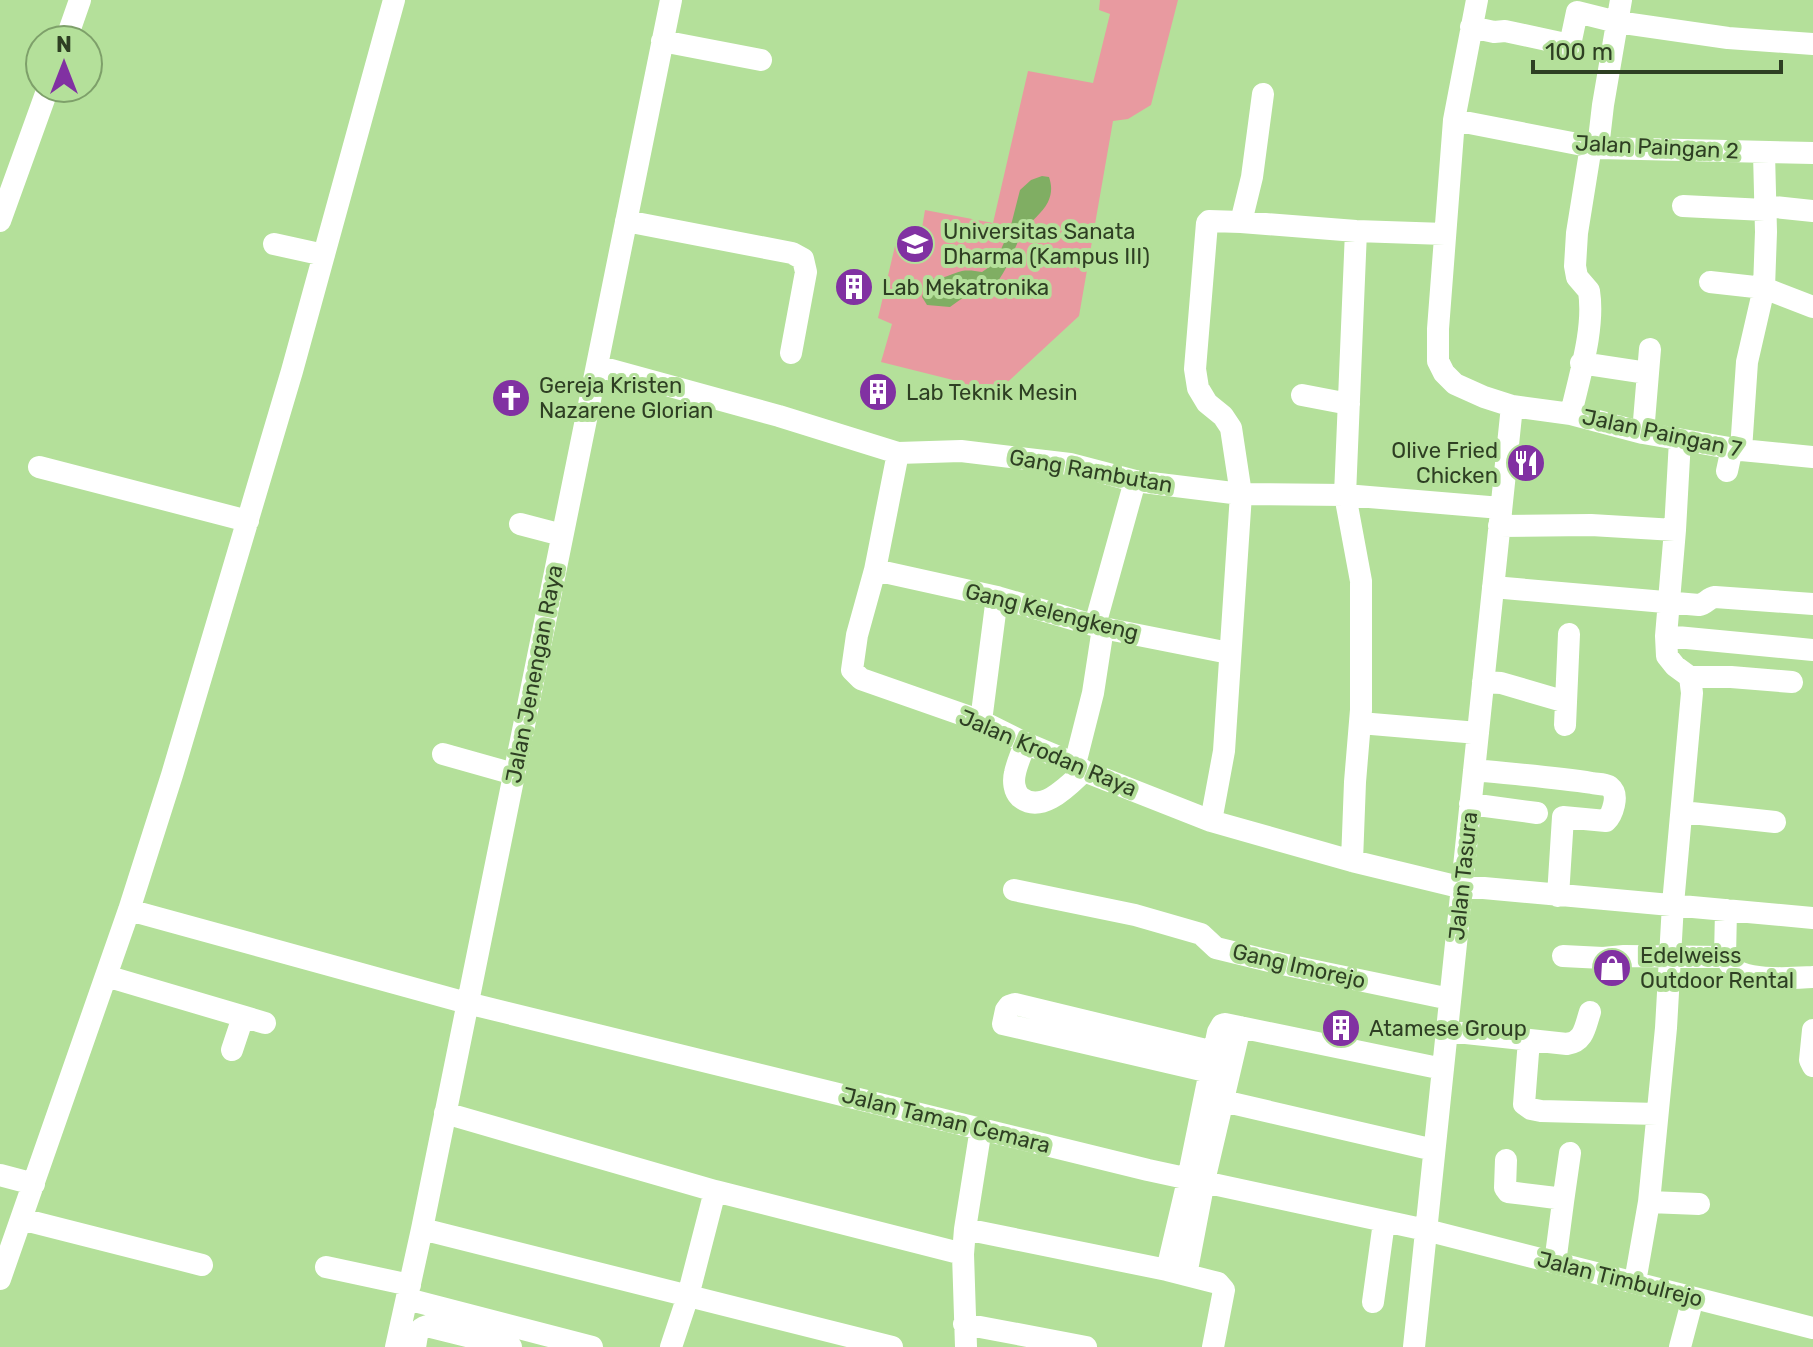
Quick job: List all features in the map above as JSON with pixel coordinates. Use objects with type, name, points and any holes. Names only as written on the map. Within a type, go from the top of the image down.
[{"type":"street","points":[[72,24],[80,0]]},
{"type":"street","points":[[0,1279],[129,910],[172,775],[292,371],[394,0]]},
{"type":"street","name":"Jalan Jenengan Raya","points":[[396,1347],[671,0]]},
{"type":"street","name":"Jalan Paingan 7","points":[[1477,0],[1454,120],[1438,329],[1438,361],[1444,373],[1455,384],[1512,406],[1571,414],[1680,440],[1813,457]]},
{"type":"street","points":[[1471,27],[1570,45],[1576,12],[1619,11],[1728,38],[1813,44]]},
{"type":"street","points":[[1571,414],[1588,336],[1591,296],[1577,277],[1577,233],[1619,11]]},
{"type":"street","points":[[662,41],[761,60]]},
{"type":"street","points":[[1241,222],[1252,177],[1263,94]]},
{"type":"street","points":[[0,221],[42,104]]},
{"type":"street","name":"Jalan Paingan 2","points":[[1454,120],[1594,147],[1813,153]]},
{"type":"street","points":[[1727,471],[1736,449],[1747,362],[1764,288],[1764,153]]},
{"type":"street","points":[[1683,206],[1813,211]]},
{"type":"street","points":[[626,221],[792,253],[803,259],[806,272],[791,353]]},
{"type":"street","points":[[1211,821],[1224,751],[1241,494],[1231,428],[1223,416],[1207,403],[1198,388],[1195,369],[1207,223],[1241,222],[1445,234]]},
{"type":"street","points":[[1352,861],[1360,723],[1361,581],[1345,495],[1356,231]]},
{"type":"street","points":[[274,244],[324,255]]},
{"type":"street","points":[[1710,282],[1764,288],[1813,307]]},
{"type":"street","points":[[1643,433],[1650,349]]},
{"type":"street","points":[[1581,363],[1647,373]]},
{"type":"street","name":"Gang Rambutan","points":[[597,366],[779,416],[898,453],[961,451],[1070,464],[1135,481],[1241,494],[1345,495],[1500,517],[1675,530]]},
{"type":"street","points":[[1302,395],[1349,404]]},
{"type":"street","name":"Jalan Tasura","points":[[1414,1347],[1512,406]]},
{"type":"street","points":[[1680,440],[1667,656],[1690,677],[1792,682]]},
{"type":"street","name":"Jalan Krodan Raya","points":[[898,453],[875,570],[857,635],[852,667],[854,674],[861,679],[981,721],[1079,768],[1211,821],[1352,861],[1462,887],[1813,918]]},
{"type":"street","points":[[39,467],[248,521]]},
{"type":"street","points":[[1025,743],[1015,773],[1016,793],[1032,802],[1045,801],[1065,789],[1079,768],[1093,693],[1099,626],[1135,481]]},
{"type":"street","points":[[520,524],[562,535]]},
{"type":"street","name":"Gang Kelengkeng","points":[[875,570],[997,597],[1099,626],[1229,653]]},
{"type":"street","points":[[1493,587],[1703,605],[1715,597],[1813,604]]},
{"type":"street","points":[[981,721],[997,597]]},
{"type":"street","points":[[1565,725],[1569,634]]},
{"type":"street","points":[[1666,636],[1813,650]]},
{"type":"street","points":[[1635,1282],[1649,1202],[1666,1028],[1673,904],[1692,693],[1690,677]]},
{"type":"street","points":[[1483,682],[1501,683],[1566,702]]},
{"type":"street","points":[[1360,723],[1478,733]]},
{"type":"street","points":[[443,754],[514,774]]},
{"type":"street","points":[[1474,770],[1571,780],[1608,786],[1613,790],[1612,812],[1606,821],[1563,817],[1558,896]]},
{"type":"street","points":[[1470,804],[1537,813]]},
{"type":"street","points":[[1682,812],[1775,822]]},
{"type":"street","name":"Gang Imorejo","points":[[1014,890],[1135,915],[1201,934],[1216,948],[1450,999]]},
{"type":"street","name":"Jalan Taman Cemara","points":[[129,910],[467,1003],[1196,1180],[1426,1230]]},
{"type":"street","points":[[1726,910],[1725,957],[1734,969],[1760,977],[1813,977]]},
{"type":"street","points":[[1563,956],[1725,957]]},
{"type":"street","points":[[106,976],[265,1023]]},
{"type":"street","points":[[1447,1031],[1575,1043],[1581,1039],[1590,1012]]},
{"type":"street","points":[[232,1050],[243,1017]]},
{"type":"street","points":[[1214,1099],[1212,1062],[1218,1029],[1222,1025],[1443,1069]]},
{"type":"street","points":[[1176,1272],[1214,1099],[1240,1027]]},
{"type":"street","points":[[1813,1030],[1810,1060],[1813,1066]]},
{"type":"street","points":[[1085,1032],[1212,1062]]},
{"type":"street","points":[[1529,1040],[1524,1104],[1527,1107],[1541,1111],[1657,1114]]},
{"type":"street","points":[[1214,1099],[1434,1150]]},
{"type":"street","points":[[445,1113],[715,1191],[963,1254]]},
{"type":"street","points":[[965,1335],[963,1254],[981,1128]]},
{"type":"street","points":[[1555,1263],[1570,1153]]},
{"type":"street","points":[[1506,1160],[1505,1188],[1508,1192],[1556,1198],[1563,1202]]},
{"type":"street","points":[[0,1175],[34,1184]]},
{"type":"street","points":[[671,1347],[688,1296],[715,1191]]},
{"type":"street","points":[[1649,1202],[1699,1204]]},
{"type":"street","points":[[21,1219],[202,1265]]},
{"type":"street","points":[[1373,1302],[1384,1222]]},
{"type":"street","points":[[422,1229],[892,1347]]},
{"type":"street","points":[[965,1229],[1218,1283],[1224,1290],[1213,1347]]},
{"type":"street","name":"Jalan Timbulrejo","points":[[1426,1230],[1813,1328]]},
{"type":"street","points":[[326,1267],[592,1347]]},
{"type":"street","points":[[1680,1347],[1693,1298]]},
{"type":"street","points":[[416,1340],[422,1328],[430,1326],[511,1347]]},
{"type":"street","points":[[965,1335],[1028,1347]]},
{"type":"street","points":[[965,1335],[1086,1347]]},
{"type":"shaded area","points":[[1100,0],[1178,0],[1151,105],[1128,119],[1113,121],[1079,316],[986,402],[959,398],[965,383],[881,362],[892,324],[878,318],[895,246],[919,246],[925,210],[993,223],[1028,71],[1093,83],[1110,14],[1099,10]]},
{"type":"shaded area","points":[[1042,176],[1050,180],[1048,202],[1024,231],[995,285],[988,291],[973,293],[950,307],[927,305],[922,297],[928,278],[941,278],[962,271],[982,272],[995,263],[1010,229],[1020,190],[1031,180]]},
{"type":"place","name":"Universitas Sanata Dharma (Kampus III)","points":[[915,244]]},
{"type":"place","name":"Lab Mekatronika","points":[[854,287]]},
{"type":"place","name":"Lab Teknik Mesin","points":[[878,392]]},
{"type":"place","name":"Gereja Kristen Nazarene Glorian","points":[[511,398]]},
{"type":"place","name":"Olive Fried Chicken","points":[[1526,463]]},
{"type":"place","name":"Edelweiss Outdoor Rental","points":[[1612,968]]},
{"type":"place","name":"Atamese Group","points":[[1341,1028]]}]
